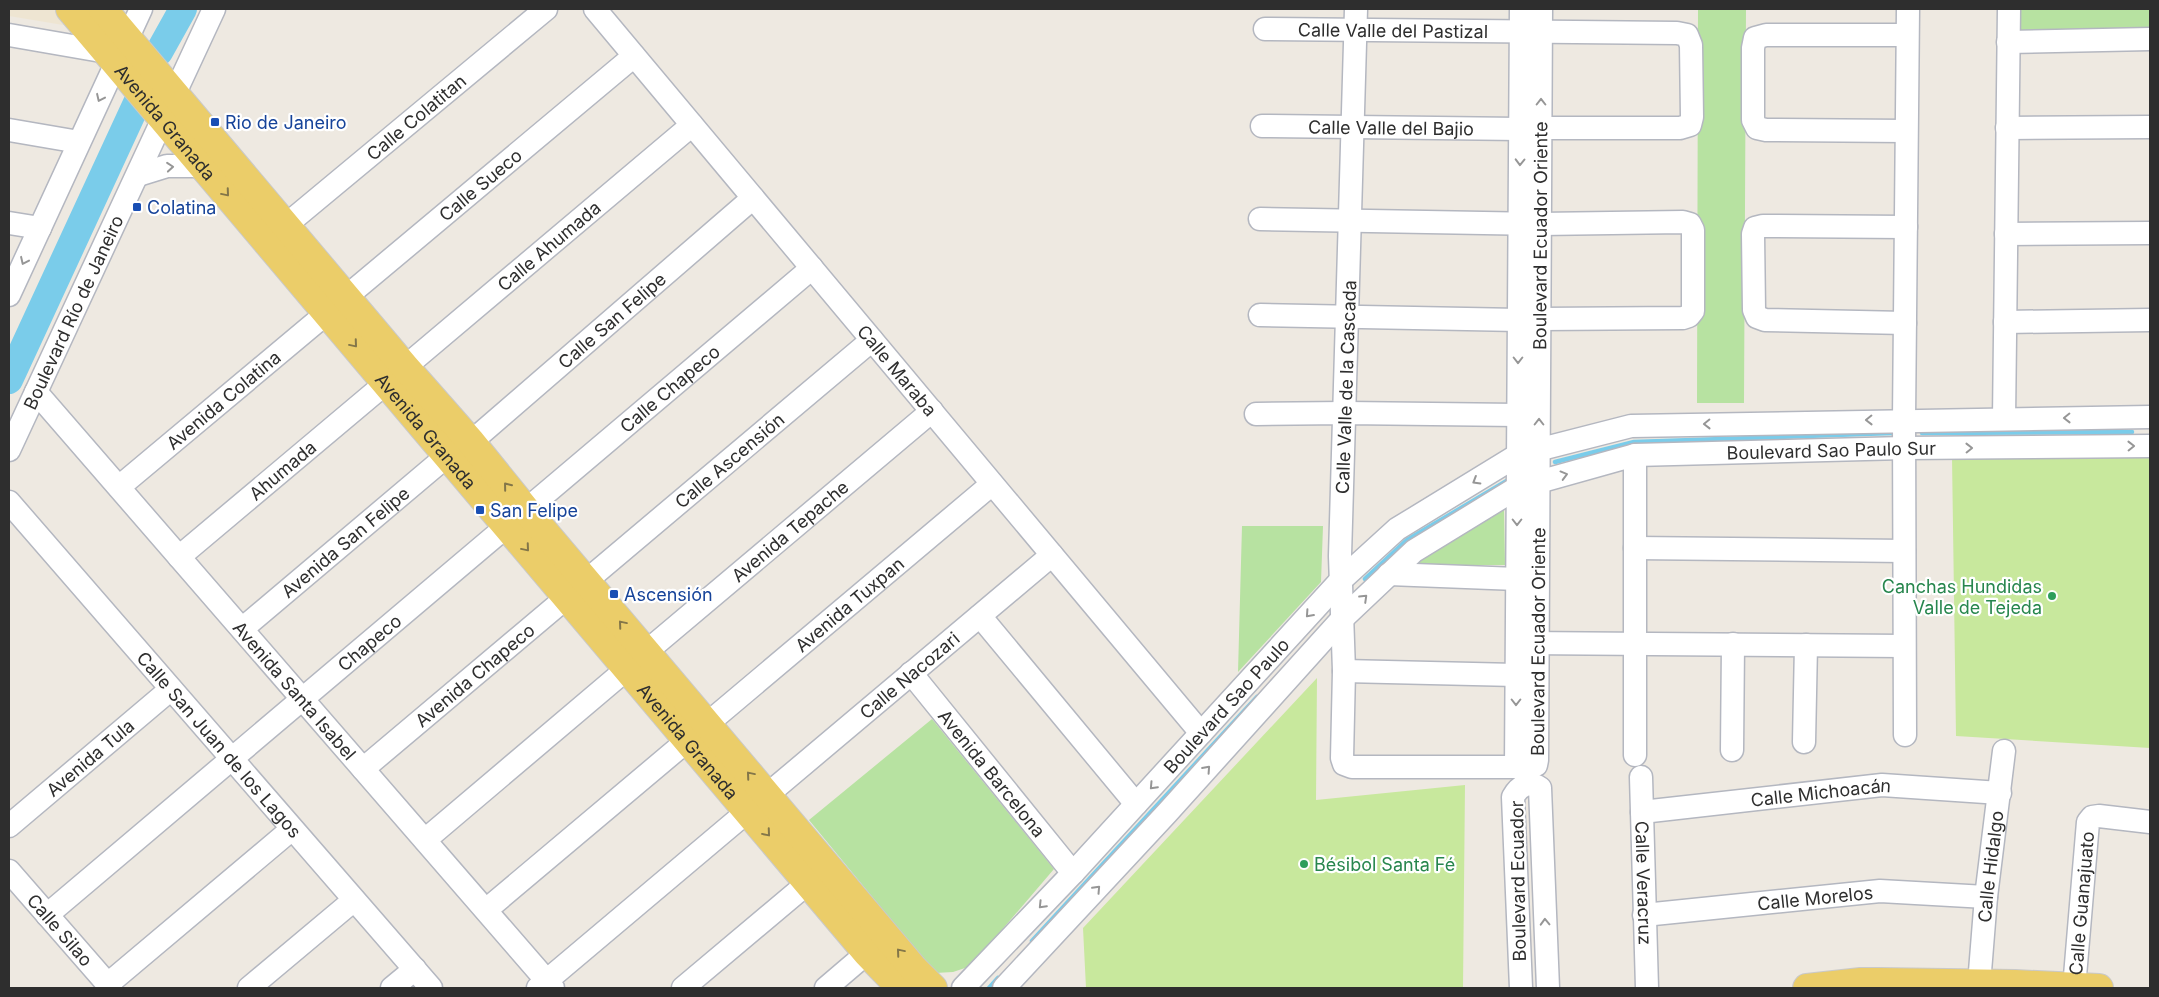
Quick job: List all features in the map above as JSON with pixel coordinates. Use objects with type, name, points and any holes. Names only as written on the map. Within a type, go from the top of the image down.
[{"type":"main road","name":"Avenida Granada","points":[[70,9],[117,51],[175,94],[286,225],[337,305]]},
{"type":"main road","name":"Avenida Granada","points":[[103,9],[117,51],[163,119],[203,166],[337,305],[396,375],[448,456],[517,518],[818,874],[933,988]]},
{"type":"main road","name":"Avenida Granada","points":[[396,375],[471,442],[517,518]]},
{"type":"main road","name":"Avenida Granada","points":[[818,874],[867,953],[901,988]]},
{"type":"main road","points":[[1806,988],[1870,985],[1979,984],[2082,988]]},
{"type":"street","points":[[9,295],[79,142],[117,51],[141,9]]},
{"type":"street","name":"Boulevard Río de Janeiro","points":[[9,450],[214,9]]},
{"type":"street","name":"Calle Colatitan","points":[[286,225],[546,9]]},
{"type":"street","name":"Calle Maraba","points":[[594,9],[1201,733]]},
{"type":"street","name":"Boulevard Ecuador Oriente","points":[[1521,9],[1531,32]]},
{"type":"street","name":"Boulevard Ecuador Oriente","points":[[1529,320],[1518,415],[1528,453],[1539,482],[1527,643],[1516,675],[1516,767],[1532,767],[1536,765],[1537,760],[1527,643],[1517,579],[1517,488],[1528,453],[1529,320],[1529,223],[1531,32],[1541,9]]},
{"type":"street","points":[[1904,735],[1904,420],[1908,9]]},
{"type":"street","points":[[2004,418],[2009,9]]},
{"type":"street","name":"Calle Valle del Pastizal","points":[[1264,28],[1355,19],[1531,32],[1677,32],[1688,35],[1690,45],[1692,117],[1690,125],[1680,128],[1530,128]]},
{"type":"street","name":"Calle Valle de la Cascada","points":[[1355,19],[1346,413],[1340,580],[1344,671],[1342,758],[1344,764],[1352,767],[1516,767]]},
{"type":"street","points":[[1906,131],[1766,130],[1757,128],[1753,120],[1753,48],[1755,38],[1766,35],[1907,34]]},
{"type":"street","points":[[9,36],[117,51]]},
{"type":"street","points":[[2008,42],[2150,39]]},
{"type":"street","name":"Calle Sueco","points":[[337,305],[634,56]]},
{"type":"street","name":"Calle Ahumada","points":[[396,375],[692,125]]},
{"type":"street","name":"Calle Valle del Bajio","points":[[1262,126],[1530,128]]},
{"type":"street","points":[[2007,128],[2150,127]]},
{"type":"street","points":[[9,130],[79,142]]},
{"type":"street","points":[[138,175],[167,166],[203,166]]},
{"type":"street","name":"Calle San Felipe","points":[[471,442],[753,198]]},
{"type":"street","points":[[1260,219],[1690,224],[1693,230],[1693,311],[1689,316],[1683,318],[1529,320],[1260,315]]},
{"type":"street","points":[[9,223],[40,228]]},
{"type":"street","points":[[1905,323],[1765,320],[1758,317],[1754,310],[1753,234],[1755,228],[1763,226],[1906,227]]},
{"type":"street","points":[[2006,234],[2150,233]]},
{"type":"street","name":"Calle Chapeco","points":[[517,518],[812,268]]},
{"type":"street","name":"Avenida Colatina","points":[[119,487],[337,305]]},
{"type":"street","points":[[2005,322],[2150,320]]},
{"type":"street","name":"Calle Ascensión","points":[[576,589],[872,340]]},
{"type":"street","name":"Ahumada","points":[[180,557],[396,375]]},
{"type":"street","name":"Avenida Santa Isabel","points":[[36,392],[486,910],[546,986]]},
{"type":"street","name":"Avenida Tepache","points":[[425,840],[932,411]]},
{"type":"street","points":[[1256,414],[1518,415]]},
{"type":"street","name":"Boulevard Sao Paulo Sur","points":[[1528,453],[1631,426],[2150,416]]},
{"type":"street","name":"Boulevard Sao Paulo Sur","points":[[1517,488],[1635,455],[1904,448],[2150,446]]},
{"type":"street","name":"Boulevard Sao Paulo","points":[[963,988],[1073,873],[1340,580],[1397,529],[1528,453]]},
{"type":"street","points":[[1635,455],[1635,755]]},
{"type":"street","name":"Avenida San Felipe","points":[[242,629],[448,456]]},
{"type":"street","name":"Avenida Tuxpan","points":[[486,910],[992,484]]},
{"type":"street","name":"Boulevard Sao Paulo","points":[[1004,988],[1167,813],[1341,620],[1414,551],[1517,488]]},
{"type":"street","name":"Calle San Juan de los Lagos","points":[[9,502],[431,988]]},
{"type":"street","name":"Chapeco","points":[[232,759],[517,518]]},
{"type":"street","points":[[1634,548],[1904,551]]},
{"type":"street","name":"Calle Nacozari","points":[[758,803],[1052,555]]},
{"type":"street","points":[[1389,574],[1517,579]]},
{"type":"street","name":"Avenida Chapeco","points":[[363,769],[576,589]]},
{"type":"street","points":[[980,616],[1136,804]]},
{"type":"street","points":[[1527,643],[1904,646]]},
{"type":"street","points":[[1732,644],[1732,750]]},
{"type":"street","points":[[1804,742],[1806,645]]},
{"type":"street","points":[[1344,671],[1516,675]]},
{"type":"street","name":"Avenida Barcelona","points":[[911,673],[1073,873]]},
{"type":"street","name":"Avenida Tula","points":[[9,826],[171,689]]},
{"type":"street","name":"Calle Hidalgo","points":[[1979,984],[1986,897],[2004,751]]},
{"type":"street","points":[[47,915],[232,759]]},
{"type":"street","name":"Calle Veracruz","points":[[1641,777],[1647,988]]},
{"type":"street","name":"Boulevard Ecuador","points":[[1518,982],[1513,797],[1517,790],[1528,784],[1534,784],[1540,788],[1548,988]]},
{"type":"street","name":"Calle Michoacán","points":[[1642,812],[1882,785],[2000,793]]},
{"type":"street","points":[[546,986],[758,803]]},
{"type":"street","name":"Calle Guanajuato","points":[[2082,988],[2088,822],[2092,817],[2099,816],[2150,822]]},
{"type":"street","points":[[110,986],[292,828]]},
{"type":"street","name":"Calle Silao","points":[[9,871],[110,986]]},
{"type":"street","points":[[683,988],[818,874]]},
{"type":"street","name":"Calle Morelos","points":[[1644,915],[1880,891],[1986,897]]},
{"type":"street","points":[[249,988],[354,900]]},
{"type":"street","points":[[1546,949],[1556,975],[1566,988]]},
{"type":"street","points":[[826,988],[867,953]]},
{"type":"street","points":[[392,988],[415,970]]},
{"type":"shaded area","points":[[9,9],[55,9],[69,26],[9,16]]},
{"type":"green space","points":[[1698,9],[1746,9],[1744,403],[1697,403]]},
{"type":"green space","points":[[2021,9],[2150,9],[2150,31],[2021,32]]},
{"type":"green space","name":"Canchas Hundidas Valle de Tejeda","points":[[2150,455],[2150,748],[1956,736],[1952,457]]},
{"type":"green space","points":[[1504,507],[1505,565],[1414,565],[1462,531]]},
{"type":"green space","points":[[1242,526],[1323,526],[1321,582],[1238,672]]},
{"type":"green space","name":"Bésibol Santa Fé","points":[[1317,678],[1316,800],[1465,785],[1463,988],[1086,988],[1083,928]]},
{"type":"green space","points":[[932,719],[1054,869],[971,966],[953,972],[935,973],[809,820]]},
{"type":"waterway","points":[[159,52],[183,9]]},
{"type":"waterway","points":[[9,380],[136,105]]},
{"type":"waterway","points":[[1922,433],[2132,432]]},
{"type":"waterway","points":[[1555,462],[1634,442],[1892,433]]},
{"type":"waterway","points":[[1365,579],[1407,540],[1510,479]]},
{"type":"waterway","points":[[1032,941],[1257,697]]},
{"type":"waterway","points":[[989,988],[998,978]]},
{"type":"place","name":"Rio de Janeiro","points":[[215,122]]},
{"type":"place","name":"Colatina","points":[[137,207]]},
{"type":"place","name":"San Felipe","points":[[480,510]]},
{"type":"place","name":"Ascensión","points":[[614,594]]},
{"type":"place","name":"Canchas Hundidas Valle de Tejeda","points":[[2052,596]]},
{"type":"place","name":"Bésibol Santa Fé","points":[[1304,864]]}]
